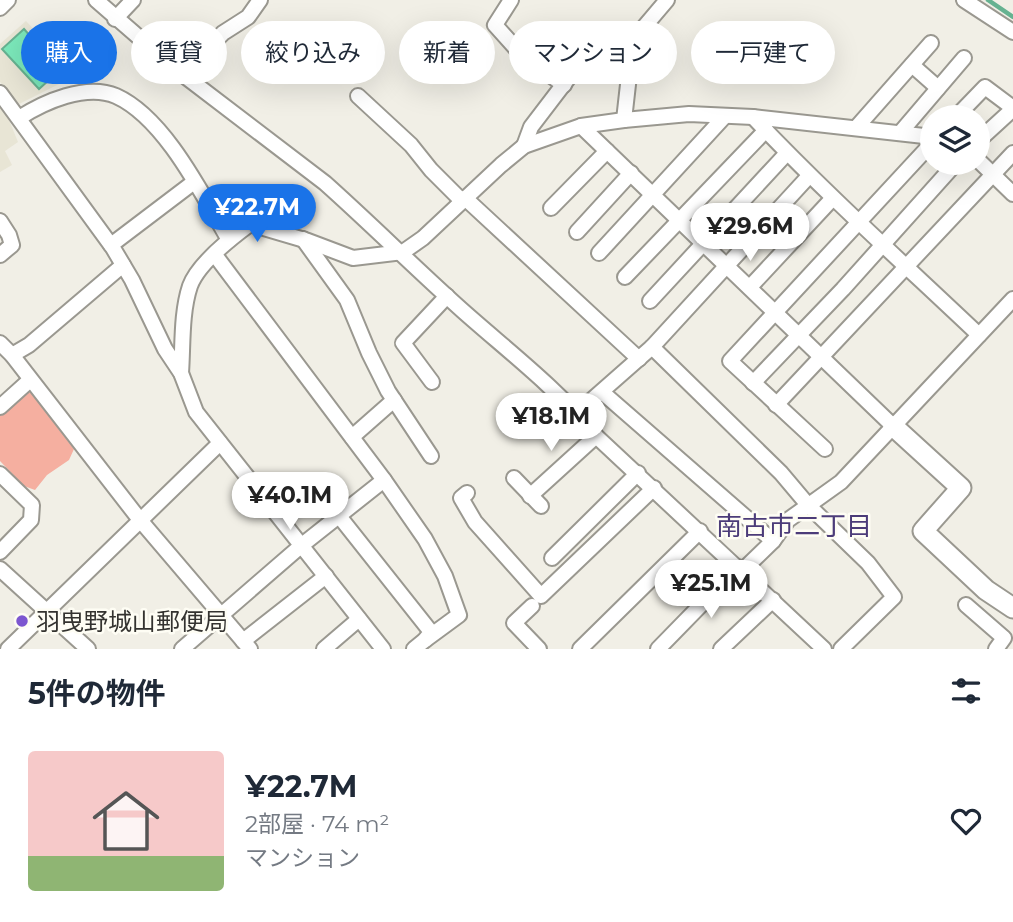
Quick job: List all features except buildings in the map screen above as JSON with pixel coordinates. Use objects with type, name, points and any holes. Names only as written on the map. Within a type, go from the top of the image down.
[{"type":"street","points":[[0,8],[8,0]]},
{"type":"street","points":[[96,0],[131,31]]},
{"type":"street","points":[[116,19],[132,0]]},
{"type":"street","points":[[227,30],[248,17],[260,0]]},
{"type":"street","points":[[511,0],[495,25],[522,54],[564,85],[531,127],[524,146]]},
{"type":"street","points":[[624,120],[633,40],[667,0]]},
{"type":"street","points":[[964,0],[1013,32]]},
{"type":"street","points":[[856,128],[931,43]]},
{"type":"street","points":[[900,133],[964,58]]},
{"type":"street","points":[[912,65],[938,88]]},
{"type":"street","points":[[196,84],[325,183],[577,413],[596,436],[824,649]]},
{"type":"street","points":[[968,105],[985,87],[1013,108],[990,130]]},
{"type":"street","points":[[0,93],[111,245],[165,349],[181,373],[196,412],[383,649]]},
{"type":"street","points":[[19,118],[39,105],[63,96],[96,93],[114,95],[155,127],[174,150],[229,240]]},
{"type":"street","points":[[358,96],[411,145],[431,170],[639,359]]},
{"type":"street","points":[[181,373],[191,284],[200,270],[229,240],[250,224],[303,239],[353,258],[399,253],[423,238],[524,146],[581,126],[624,120],[689,114],[753,117],[920,135]]},
{"type":"street","points":[[599,253],[725,116]]},
{"type":"street","points":[[753,117],[832,199],[884,244],[979,335]]},
{"type":"street","points":[[581,126],[961,488],[923,531],[986,590],[1013,608]]},
{"type":"street","points":[[625,277],[766,130]]},
{"type":"street","points":[[551,208],[607,151]]},
{"type":"street","points":[[650,301],[787,153]]},
{"type":"street","points":[[776,405],[1013,153]]},
{"type":"street","points":[[825,449],[730,361],[920,156]]},
{"type":"street","points":[[990,171],[1013,194]]},
{"type":"street","points":[[577,232],[631,173]]},
{"type":"street","points":[[753,383],[945,175]]},
{"type":"street","points":[[577,413],[652,348],[809,176]]},
{"type":"street","points":[[111,245],[194,182]]},
{"type":"street","points":[[750,287],[832,199]]},
{"type":"street","points":[[0,221],[9,234],[12,246],[0,255]]},
{"type":"street","points":[[303,239],[348,300],[369,353],[394,400],[431,456]]},
{"type":"street","points":[[215,255],[384,480],[425,539],[445,576],[459,615],[419,645]]},
{"type":"street","points":[[12,355],[29,345],[123,265]]},
{"type":"street","points":[[432,382],[403,343],[447,296]]},
{"type":"street","points":[[658,649],[740,569],[773,541],[788,520],[841,482],[1013,299]]},
{"type":"street","points":[[0,343],[140,520],[247,645],[326,576]]},
{"type":"street","points":[[652,348],[781,473],[808,505],[868,563],[894,597],[841,649]]},
{"type":"street","points":[[0,407],[30,380]]},
{"type":"street","points":[[602,392],[773,541]]},
{"type":"street","points":[[352,437],[394,400]]},
{"type":"street","points":[[514,478],[536,501],[596,436]]},
{"type":"street","points":[[8,649],[220,443]]},
{"type":"street","points":[[552,558],[638,473]]},
{"type":"street","points":[[0,474],[32,505],[31,520],[0,552]]},
{"type":"street","points":[[182,649],[302,545],[384,480]]},
{"type":"street","points":[[467,492],[461,498],[475,522],[541,596],[654,488]]},
{"type":"street","points":[[339,516],[431,632],[419,645]]},
{"type":"street","points":[[580,649],[700,531]]},
{"type":"street","points":[[0,569],[88,649]]},
{"type":"street","points":[[721,649],[773,600]]},
{"type":"street","points":[[966,605],[1004,638],[996,649]]},
{"type":"street","points":[[532,606],[514,623],[539,649]]},
{"type":"street","points":[[324,649],[359,619]]},
{"type":"shaded area","points":[[21,25],[21,84],[59,84],[19,104],[0,82],[0,44]]},
{"type":"shaded area","points":[[21,32],[21,70],[2,49]]},
{"type":"shaded area","points":[[0,103],[18,142],[5,151],[12,165],[0,172]]},
{"type":"shaded area","points":[[23,390],[31,393],[74,449],[69,460],[47,475],[35,490],[24,486],[0,461],[0,414]]},
{"type":"waterway","points":[[988,0],[1013,17]]},
{"type":"place","name":"羽曳野城山郵便局","points":[[22,621]]},
{"type":"district","name":"南古市二丁目","points":[[794,526]]}]
